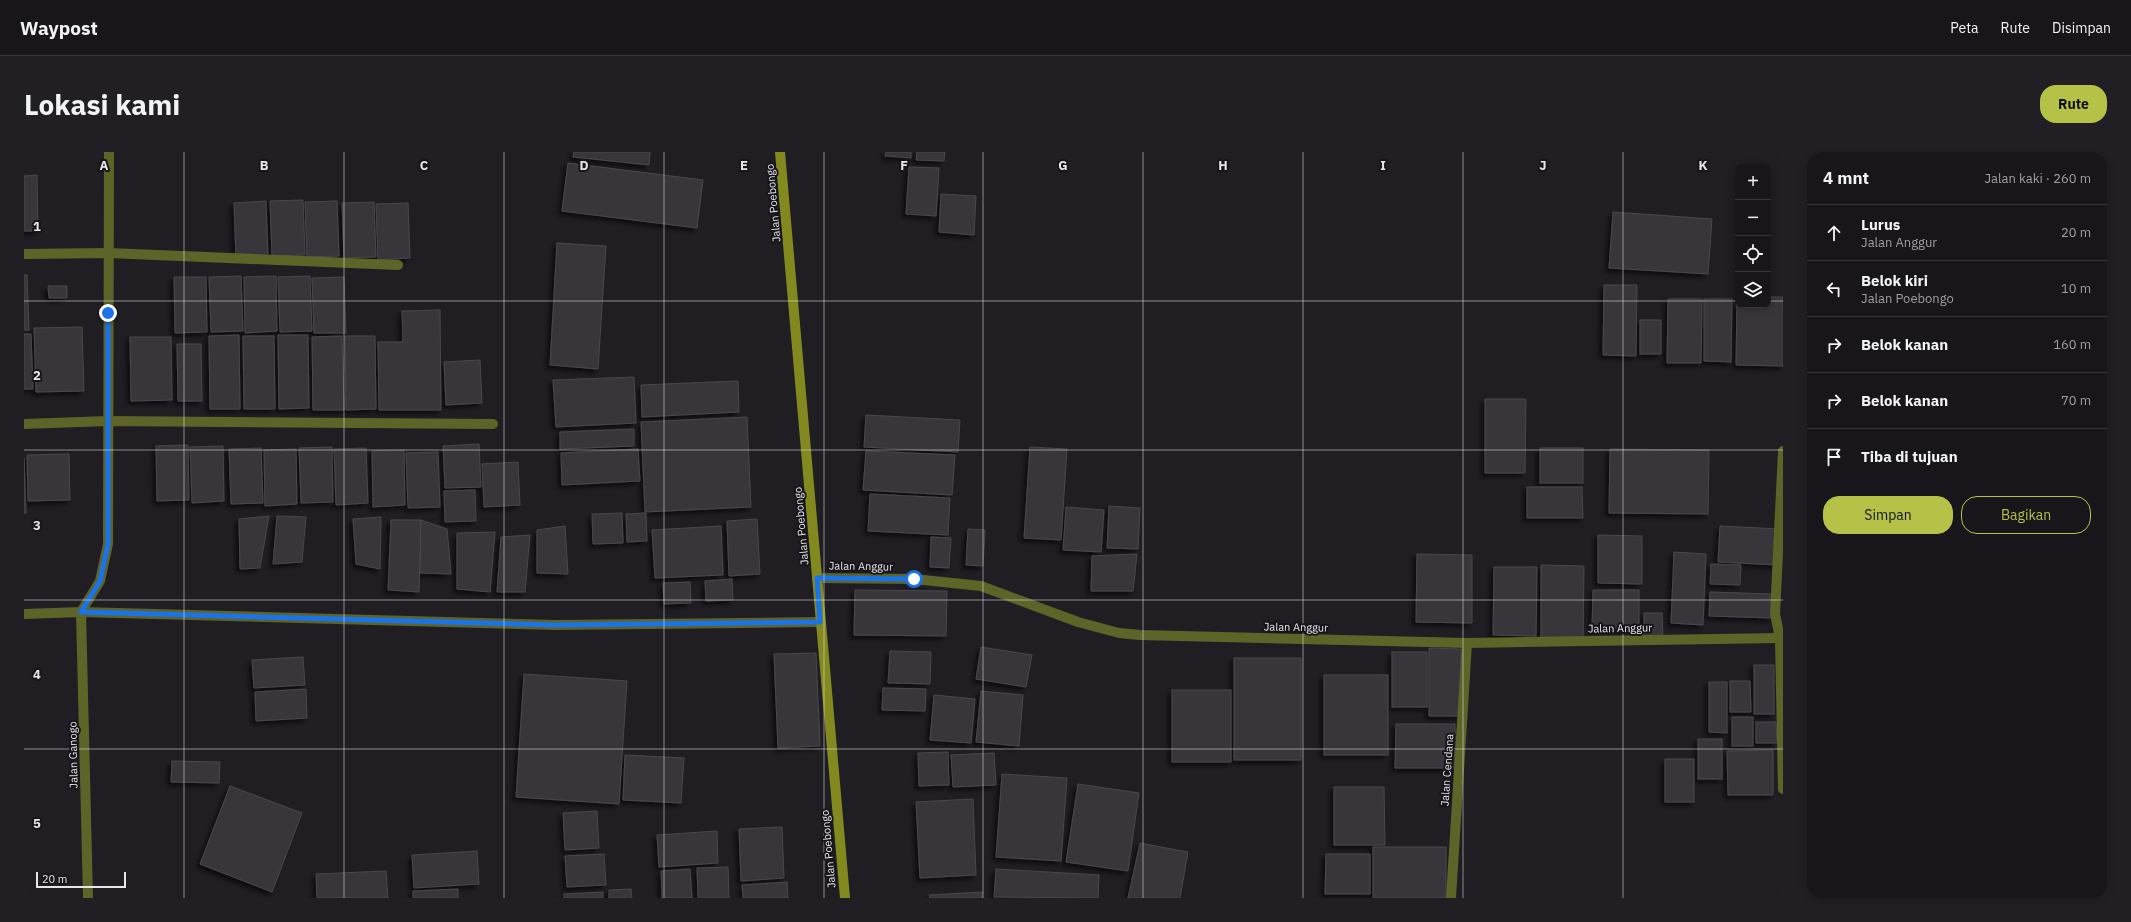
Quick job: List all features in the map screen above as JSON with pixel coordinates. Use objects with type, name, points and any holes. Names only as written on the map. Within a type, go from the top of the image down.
[{"type":"main road","name":"Jalan Poebongo","points":[[780,152],[845,898]]},
{"type":"street","points":[[81,612],[100,581],[108,544],[108,152]]},
{"type":"street","points":[[24,254],[108,253],[398,265]]},
{"type":"street","points":[[24,424],[108,421],[493,424]]},
{"type":"street","points":[[1783,451],[1775,614],[1782,638],[1783,789]]},
{"type":"street","name":"Jalan Anggur","points":[[817,578],[914,579],[981,586],[1078,622],[1119,633],[1140,635],[1467,643],[1782,638]]},
{"type":"street","points":[[24,614],[81,612],[556,625],[820,622]]},
{"type":"street","name":"Jalan Ganogo","points":[[81,612],[88,898]]},
{"type":"street","name":"Jalan Cendana","points":[[1451,898],[1467,643]]},
{"type":"building","points":[[574,152],[650,152],[649,165],[573,157]]},
{"type":"building","points":[[886,152],[911,152],[911,158],[885,156]]},
{"type":"building","points":[[917,152],[945,152],[944,161],[916,160]]},
{"type":"building","points":[[568,163],[703,180],[697,228],[562,211]]},
{"type":"building","points":[[909,167],[939,168],[936,216],[906,214]]},
{"type":"building","points":[[37,175],[38,231],[24,231],[24,176]]},
{"type":"building","points":[[941,194],[976,196],[974,235],[939,232]]},
{"type":"building","points":[[303,200],[305,255],[272,256],[270,201]]},
{"type":"building","points":[[266,201],[268,256],[236,258],[234,203]]},
{"type":"building","points":[[337,201],[339,256],[307,257],[305,202]]},
{"type":"building","points":[[374,202],[376,257],[344,258],[342,203]]},
{"type":"building","points":[[408,203],[410,258],[378,260],[376,204]]},
{"type":"building","points":[[1613,212],[1712,219],[1708,274],[1609,268]]},
{"type":"building","points":[[557,243],[606,246],[598,369],[550,365]]},
{"type":"building","points":[[24,275],[27,275],[29,330],[24,330]]},
{"type":"building","points":[[241,276],[243,331],[211,332],[209,277]]},
{"type":"building","points":[[276,276],[277,331],[245,333],[244,277]]},
{"type":"building","points":[[310,276],[312,331],[280,332],[278,277]]},
{"type":"building","points":[[174,277],[206,277],[207,332],[175,333]]},
{"type":"building","points":[[344,277],[346,333],[314,333],[312,278]]},
{"type":"building","points":[[1604,285],[1637,285],[1636,356],[1603,355]]},
{"type":"building","points":[[48,286],[67,286],[67,298],[49,298]]},
{"type":"building","points":[[1771,297],[1783,297],[1783,366],[1736,365],[1737,308],[1771,308]]},
{"type":"building","points":[[1668,299],[1702,299],[1701,363],[1667,363]]},
{"type":"building","points":[[1704,299],[1732,299],[1731,362],[1704,361]]},
{"type":"building","points":[[440,310],[441,410],[379,410],[378,342],[403,342],[402,311]]},
{"type":"building","points":[[1640,320],[1661,320],[1661,354],[1640,354]]},
{"type":"building","points":[[82,327],[84,391],[36,392],[34,328]]},
{"type":"building","points":[[24,334],[31,334],[33,389],[24,389]]},
{"type":"building","points":[[239,335],[240,409],[210,409],[209,336]]},
{"type":"building","points":[[278,335],[308,335],[309,408],[279,409]]},
{"type":"building","points":[[243,336],[274,336],[275,409],[244,409]]},
{"type":"building","points":[[342,336],[344,410],[313,410],[312,337]]},
{"type":"building","points":[[345,336],[375,336],[376,409],[346,410]]},
{"type":"building","points":[[130,337],[171,337],[172,400],[131,401]]},
{"type":"building","points":[[177,344],[201,344],[202,401],[178,401]]},
{"type":"building","points":[[480,360],[482,403],[446,405],[444,362]]},
{"type":"building","points":[[634,377],[636,423],[556,427],[553,380]]},
{"type":"building","points":[[738,381],[739,412],[642,417],[641,385]]},
{"type":"building","points":[[1485,399],[1526,399],[1525,473],[1485,473]]},
{"type":"building","points":[[866,415],[960,420],[958,452],[864,447]]},
{"type":"building","points":[[747,417],[751,507],[645,512],[641,422]]},
{"type":"building","points":[[634,429],[634,446],[560,449],[560,432]]},
{"type":"building","points":[[479,444],[481,487],[445,488],[443,446]]},
{"type":"building","points":[[188,445],[189,500],[157,501],[156,446]]},
{"type":"building","points":[[223,446],[224,501],[192,503],[190,447]]},
{"type":"building","points":[[332,447],[333,502],[301,503],[299,448]]},
{"type":"building","points":[[1030,447],[1067,449],[1061,540],[1024,538]]},
{"type":"building","points":[[261,448],[263,503],[231,504],[229,449]]},
{"type":"building","points":[[366,448],[368,503],[336,505],[334,449]]},
{"type":"building","points":[[1540,448],[1583,448],[1583,483],[1540,483]]},
{"type":"building","points":[[296,449],[297,504],[265,506],[264,450]]},
{"type":"building","points":[[638,449],[640,481],[562,485],[561,453]]},
{"type":"building","points":[[1610,449],[1709,450],[1708,514],[1609,513]]},
{"type":"building","points":[[404,450],[405,505],[373,507],[372,451]]},
{"type":"building","points":[[866,451],[955,455],[952,495],[863,490]]},
{"type":"building","points":[[438,452],[440,507],[408,508],[406,453]]},
{"type":"building","points":[[69,454],[70,500],[28,501],[27,455]]},
{"type":"building","points":[[24,458],[26,513],[24,513]]},
{"type":"building","points":[[518,462],[520,505],[484,507],[482,464]]},
{"type":"building","points":[[1527,487],[1582,487],[1583,518],[1527,518]]},
{"type":"building","points":[[475,490],[476,521],[445,522],[444,491]]},
{"type":"building","points":[[870,494],[950,498],[948,535],[868,531]]},
{"type":"building","points":[[1109,506],[1140,508],[1138,549],[1107,548]]},
{"type":"building","points":[[1066,507],[1104,510],[1101,552],[1063,550]]},
{"type":"building","points":[[622,513],[623,543],[593,544],[592,514]]},
{"type":"building","points":[[646,513],[647,541],[627,542],[626,514]]},
{"type":"building","points":[[269,516],[260,568],[240,569],[239,519]]},
{"type":"building","points":[[277,516],[306,517],[302,562],[273,564]]},
{"type":"building","points":[[381,517],[380,569],[356,564],[353,519]]},
{"type":"building","points":[[757,519],[760,574],[729,576],[727,521]]},
{"type":"building","points":[[391,520],[421,520],[419,592],[388,590]]},
{"type":"building","points":[[421,520],[447,529],[451,574],[420,573]]},
{"type":"building","points":[[565,526],[568,574],[537,573],[537,530]]},
{"type":"building","points":[[721,526],[723,575],[655,578],[652,530]]},
{"type":"building","points":[[1720,526],[1779,529],[1777,565],[1718,562]]},
{"type":"building","points":[[968,529],[985,530],[983,566],[966,565]]},
{"type":"building","points":[[495,532],[490,592],[457,589],[457,533]]},
{"type":"building","points":[[530,535],[525,592],[497,592],[501,537]]},
{"type":"building","points":[[1598,535],[1642,536],[1642,584],[1598,583]]},
{"type":"building","points":[[931,537],[951,538],[949,568],[930,567]]},
{"type":"building","points":[[1674,552],[1706,554],[1703,625],[1671,623]]},
{"type":"building","points":[[1137,554],[1133,591],[1091,591],[1092,556]]},
{"type":"building","points":[[1417,554],[1472,555],[1472,623],[1416,622]]},
{"type":"building","points":[[1711,564],[1741,565],[1740,585],[1710,584]]},
{"type":"building","points":[[1541,565],[1584,566],[1583,640],[1541,639]]},
{"type":"building","points":[[1494,567],[1537,567],[1536,636],[1493,635]]},
{"type":"building","points":[[732,579],[733,600],[706,601],[705,581]]},
{"type":"building","points":[[690,582],[691,603],[664,604],[663,583]]},
{"type":"building","points":[[855,590],[947,591],[946,636],[854,635]]},
{"type":"building","points":[[1593,590],[1639,590],[1639,629],[1592,628]]},
{"type":"building","points":[[1710,592],[1773,594],[1772,618],[1709,616]]},
{"type":"building","points":[[1644,613],[1662,613],[1663,638],[1644,638]]},
{"type":"building","points":[[981,647],[1032,655],[1026,687],[976,679]]},
{"type":"building","points":[[1429,648],[1461,649],[1461,716],[1429,716]]},
{"type":"building","points":[[890,651],[931,652],[930,684],[888,683]]},
{"type":"building","points":[[1392,652],[1427,652],[1427,707],[1392,707]]},
{"type":"building","points":[[816,653],[820,746],[778,748],[774,654]]},
{"type":"building","points":[[303,657],[305,685],[254,688],[252,660]]},
{"type":"building","points":[[1234,658],[1301,658],[1301,760],[1234,760]]},
{"type":"building","points":[[1754,665],[1774,665],[1774,714],[1754,714]]},
{"type":"building","points":[[524,674],[627,681],[619,804],[516,797]]},
{"type":"building","points":[[1324,675],[1388,675],[1388,755],[1324,755]]},
{"type":"building","points":[[1730,681],[1750,681],[1751,712],[1730,712]]},
{"type":"building","points":[[1709,682],[1727,682],[1727,733],[1709,732]]},
{"type":"building","points":[[883,688],[926,689],[925,711],[882,710]]},
{"type":"building","points":[[306,689],[307,718],[256,721],[255,692]]},
{"type":"building","points":[[1172,690],[1231,690],[1231,762],[1172,762]]},
{"type":"building","points":[[981,691],[1023,695],[1019,746],[976,742]]},
{"type":"building","points":[[934,695],[975,699],[971,743],[930,740]]},
{"type":"building","points":[[1732,717],[1753,717],[1753,746],[1732,746]]},
{"type":"building","points":[[1756,722],[1776,722],[1777,743],[1756,743]]},
{"type":"building","points":[[1396,724],[1455,724],[1455,768],[1395,768]]},
{"type":"building","points":[[1698,739],[1722,739],[1722,779],[1698,779]]},
{"type":"building","points":[[1773,750],[1773,795],[1728,795],[1727,751]]},
{"type":"building","points":[[948,752],[949,785],[919,786],[918,753]]},
{"type":"building","points":[[994,753],[996,785],[953,787],[951,755]]},
{"type":"building","points":[[625,755],[684,758],[681,803],[623,800]]},
{"type":"building","points":[[1665,759],[1694,759],[1694,802],[1665,802]]},
{"type":"building","points":[[172,761],[220,762],[219,783],[171,782]]},
{"type":"building","points":[[1002,774],[1067,778],[1061,861],[996,857]]},
{"type":"building","points":[[1078,784],[1139,793],[1128,871],[1066,862]]},
{"type":"building","points":[[230,786],[302,813],[272,892],[200,864]]},
{"type":"building","points":[[1334,787],[1384,787],[1385,845],[1334,845]]},
{"type":"building","points":[[973,799],[976,875],[920,878],[916,802]]},
{"type":"building","points":[[597,811],[599,848],[565,850],[563,813]]},
{"type":"building","points":[[782,827],[784,878],[741,881],[739,829]]},
{"type":"building","points":[[717,831],[718,863],[659,867],[657,835]]},
{"type":"building","points":[[1140,843],[1188,852],[1180,898],[1128,898]]},
{"type":"building","points":[[1373,847],[1446,847],[1446,898],[1373,898]]},
{"type":"building","points":[[477,851],[479,884],[414,888],[412,855]]},
{"type":"building","points":[[604,854],[606,885],[567,887],[565,856]]},
{"type":"building","points":[[1326,854],[1370,854],[1370,894],[1325,894]]},
{"type":"building","points":[[728,867],[729,898],[698,898],[697,868]]},
{"type":"building","points":[[690,869],[692,898],[662,898],[661,871]]},
{"type":"building","points":[[996,869],[1099,875],[1098,898],[994,897]]},
{"type":"building","points":[[386,871],[388,898],[317,898],[316,874]]},
{"type":"building","points":[[787,882],[788,898],[743,898],[742,885]]},
{"type":"building","points":[[458,889],[458,898],[413,898],[413,891]]},
{"type":"building","points":[[631,889],[632,898],[609,898],[609,890]]},
{"type":"building","points":[[603,892],[603,898],[564,898],[564,894]]},
{"type":"building","points":[[982,892],[982,898],[930,898],[929,895]]},
{"type":"route","points":[[108,313],[108,544],[100,581],[81,612],[556,625],[820,622],[817,578],[914,579]]}]
